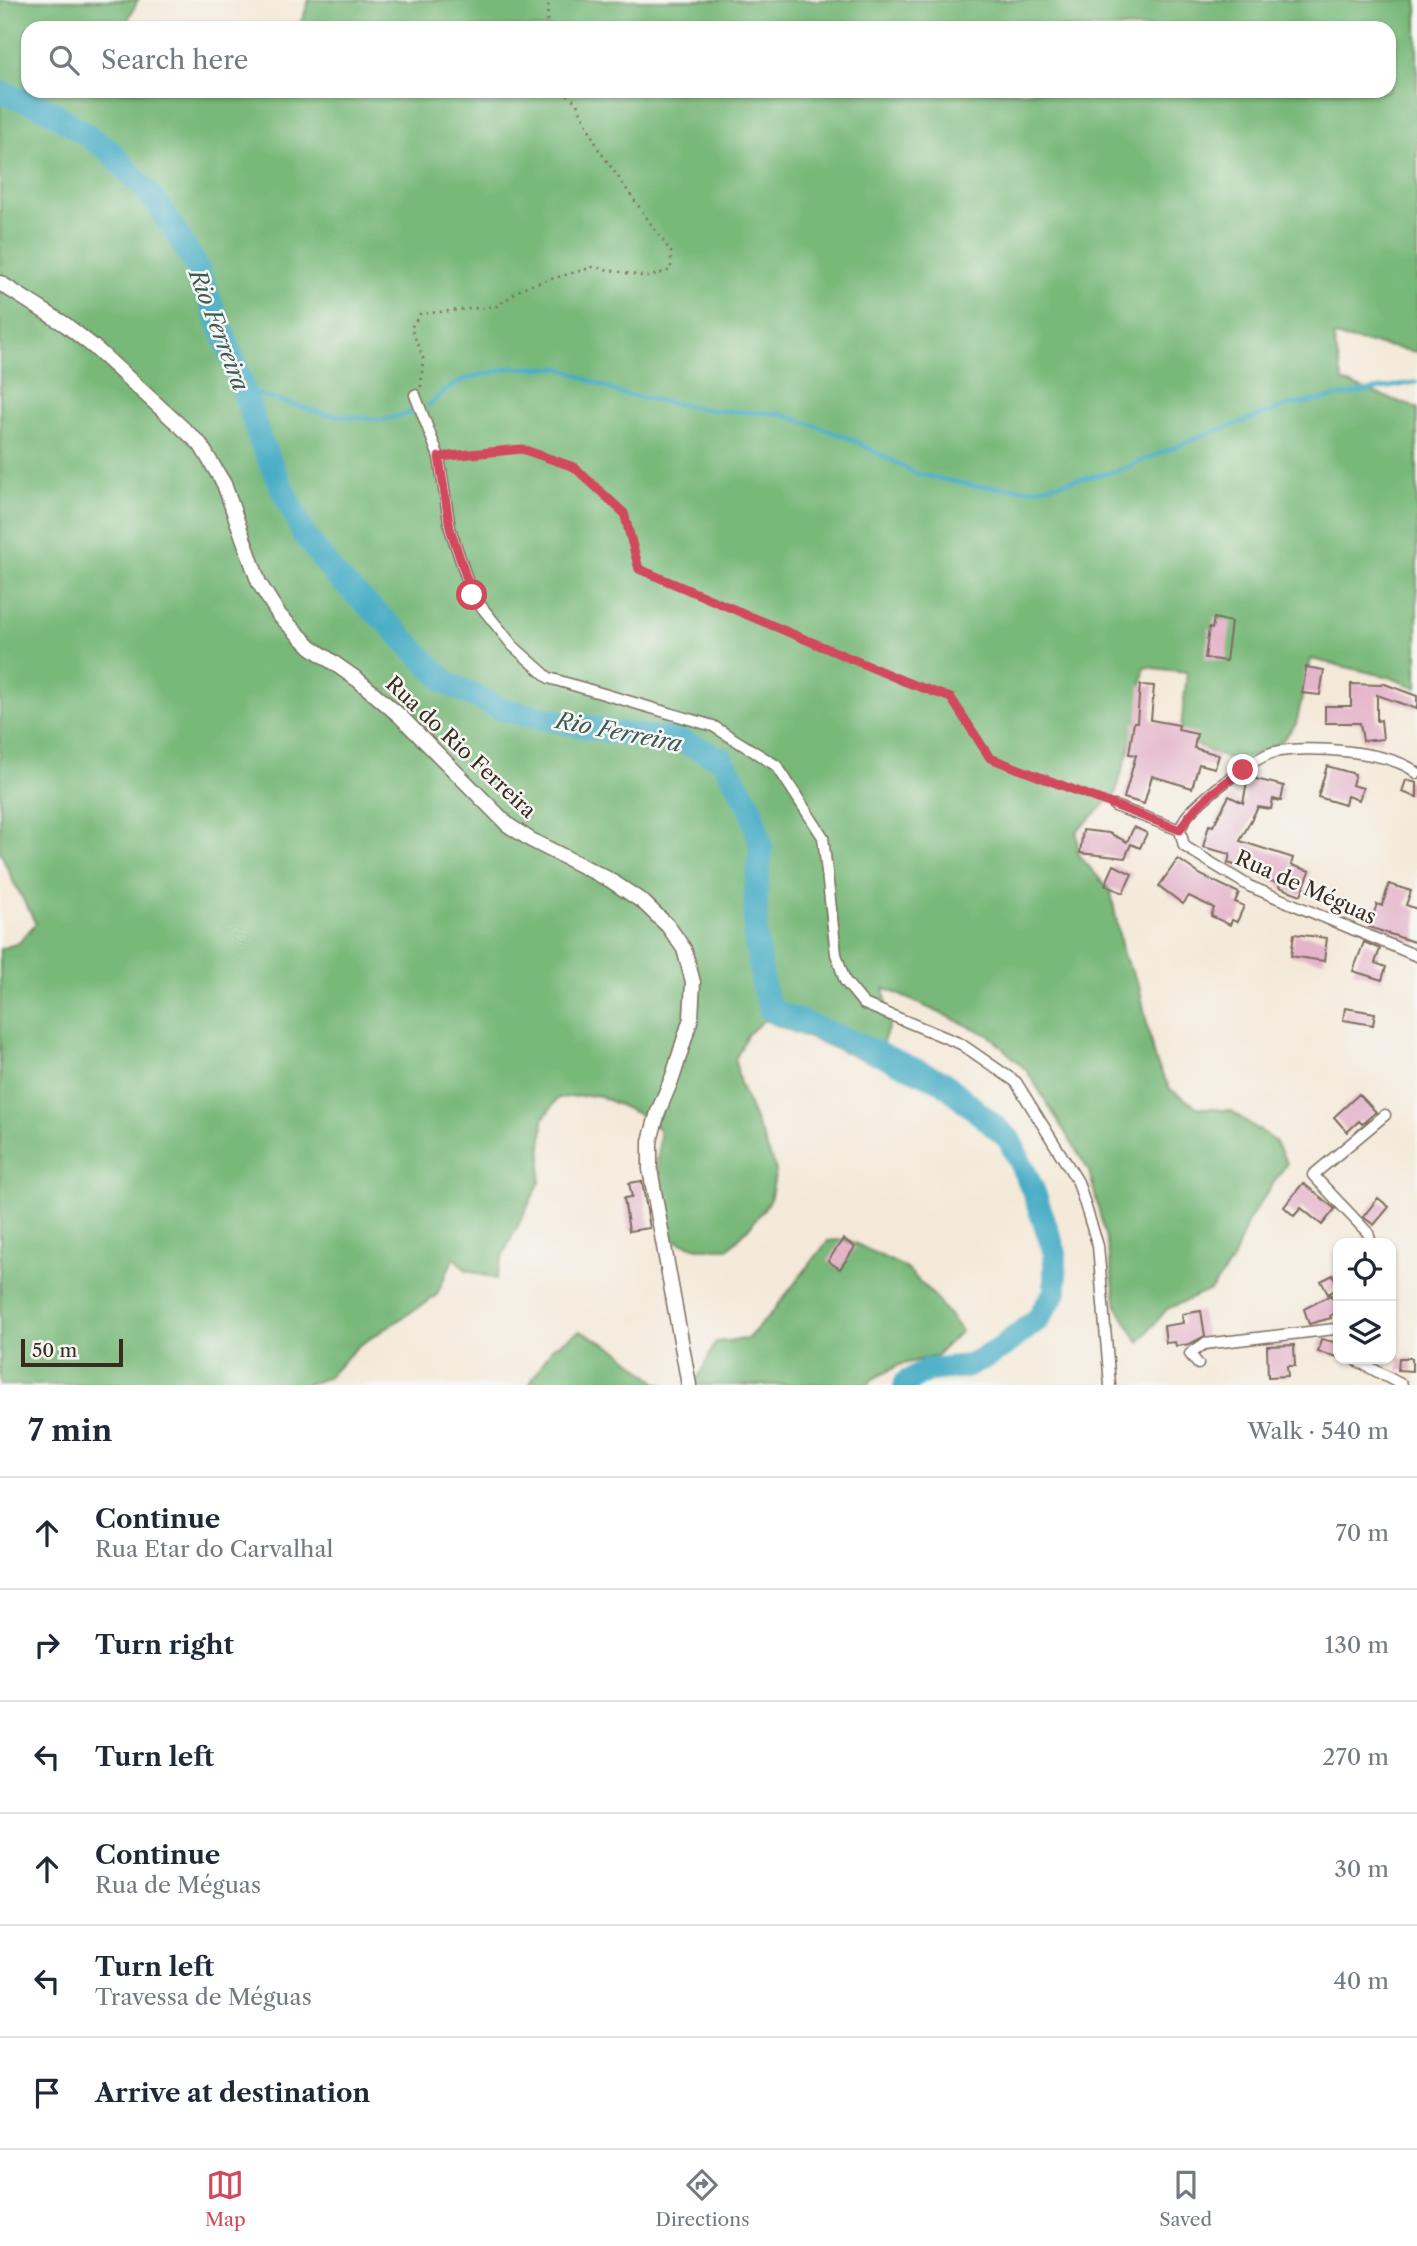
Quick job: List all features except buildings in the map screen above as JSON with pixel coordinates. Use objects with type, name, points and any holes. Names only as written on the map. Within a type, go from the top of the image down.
[{"type":"street","name":"Rua do Rio Ferreira","points":[[0,283],[94,346],[200,444],[224,484],[258,583],[279,615],[311,647],[358,680],[400,716],[508,825],[531,840],[610,880],[643,902],[668,926],[684,949],[693,982],[691,1018],[650,1141],[650,1170],[689,1385]]},
{"type":"street","points":[[415,395],[439,457],[450,528],[472,595],[513,646],[550,678],[713,726],[778,766],[823,837],[836,954],[845,981],[864,1004],[961,1044],[1016,1082],[1078,1182],[1098,1246],[1110,1385]]},
{"type":"street","points":[[1115,806],[1180,830],[1186,817],[1206,798],[1272,752],[1348,751],[1410,767],[1417,773]]},
{"type":"street","name":"Rua de Méguas","points":[[1180,830],[1184,846],[1249,886],[1417,956]]},
{"type":"street","points":[[1370,1238],[1368,1233],[1313,1175],[1385,1115]]},
{"type":"street","points":[[1198,1364],[1190,1354],[1203,1344],[1333,1329]]},
{"type":"street","points":[[1363,1364],[1402,1385]]},
{"type":"path","points":[[547,21],[549,0]]},
{"type":"path","points":[[415,395],[421,392],[423,357],[411,328],[420,314],[497,306],[524,287],[593,267],[648,277],[671,270],[671,252],[599,150],[572,98]]},
{"type":"path","points":[[439,457],[522,449],[574,467],[624,513],[639,569],[906,682],[951,698],[990,758],[1115,806]]},
{"type":"green space","points":[[0,0],[138,0],[128,21],[21,21],[21,98],[1396,98],[1396,21],[301,21],[309,0],[1417,0],[1417,352],[1333,336],[1343,382],[1417,408],[1417,688],[1389,677],[1311,659],[1296,724],[1281,742],[1237,763],[1180,738],[1187,672],[1144,667],[1138,719],[1115,795],[1077,831],[1078,854],[1111,892],[1123,955],[1139,985],[1154,1058],[1170,1089],[1197,1107],[1231,1111],[1275,1141],[1287,1163],[1248,1221],[1233,1260],[1211,1290],[1167,1309],[1139,1342],[1117,1307],[1107,1243],[1089,1171],[1027,1071],[989,1035],[884,988],[889,1026],[874,1064],[764,1020],[747,1035],[735,1060],[740,1084],[776,1170],[770,1201],[729,1248],[698,1248],[671,1239],[658,1162],[660,1132],[652,1120],[597,1095],[558,1098],[543,1119],[540,1182],[503,1255],[496,1279],[466,1270],[454,1257],[436,1296],[357,1347],[327,1378],[305,1385],[0,1385],[0,949],[19,943],[36,923],[0,851]]},
{"type":"green space","points":[[846,1239],[906,1268],[934,1296],[961,1331],[936,1356],[899,1365],[871,1380],[869,1385],[684,1385],[698,1378],[716,1342],[747,1339],[769,1316],[828,1241]]},
{"type":"green space","points":[[580,1331],[618,1350],[657,1383],[663,1385],[529,1385],[552,1348]]},
{"type":"waterway","name":"Rio Ferreira","points":[[0,92],[48,109],[110,151],[158,204],[197,267],[236,367],[260,440],[304,535],[335,575],[392,627],[447,683],[503,710],[622,734],[678,740],[722,759],[751,807],[761,848],[755,935],[763,986],[771,1010],[943,1082],[1009,1139],[1033,1190],[1055,1253],[1055,1292],[1038,1319],[1000,1349],[968,1366],[927,1370],[905,1385]]},
{"type":"waterway","points":[[429,405],[445,390],[468,378],[511,368],[561,368],[622,394],[711,410],[782,414],[849,438],[917,474],[975,486],[1032,489],[1117,471],[1202,436],[1287,406],[1417,382]]},
{"type":"waterway","points":[[243,390],[325,414],[382,420],[414,412]]},
{"type":"route","points":[[472,595],[450,528],[439,457],[522,449],[574,467],[624,513],[639,569],[906,682],[951,698],[990,758],[1180,830],[1186,817],[1243,770]]}]
